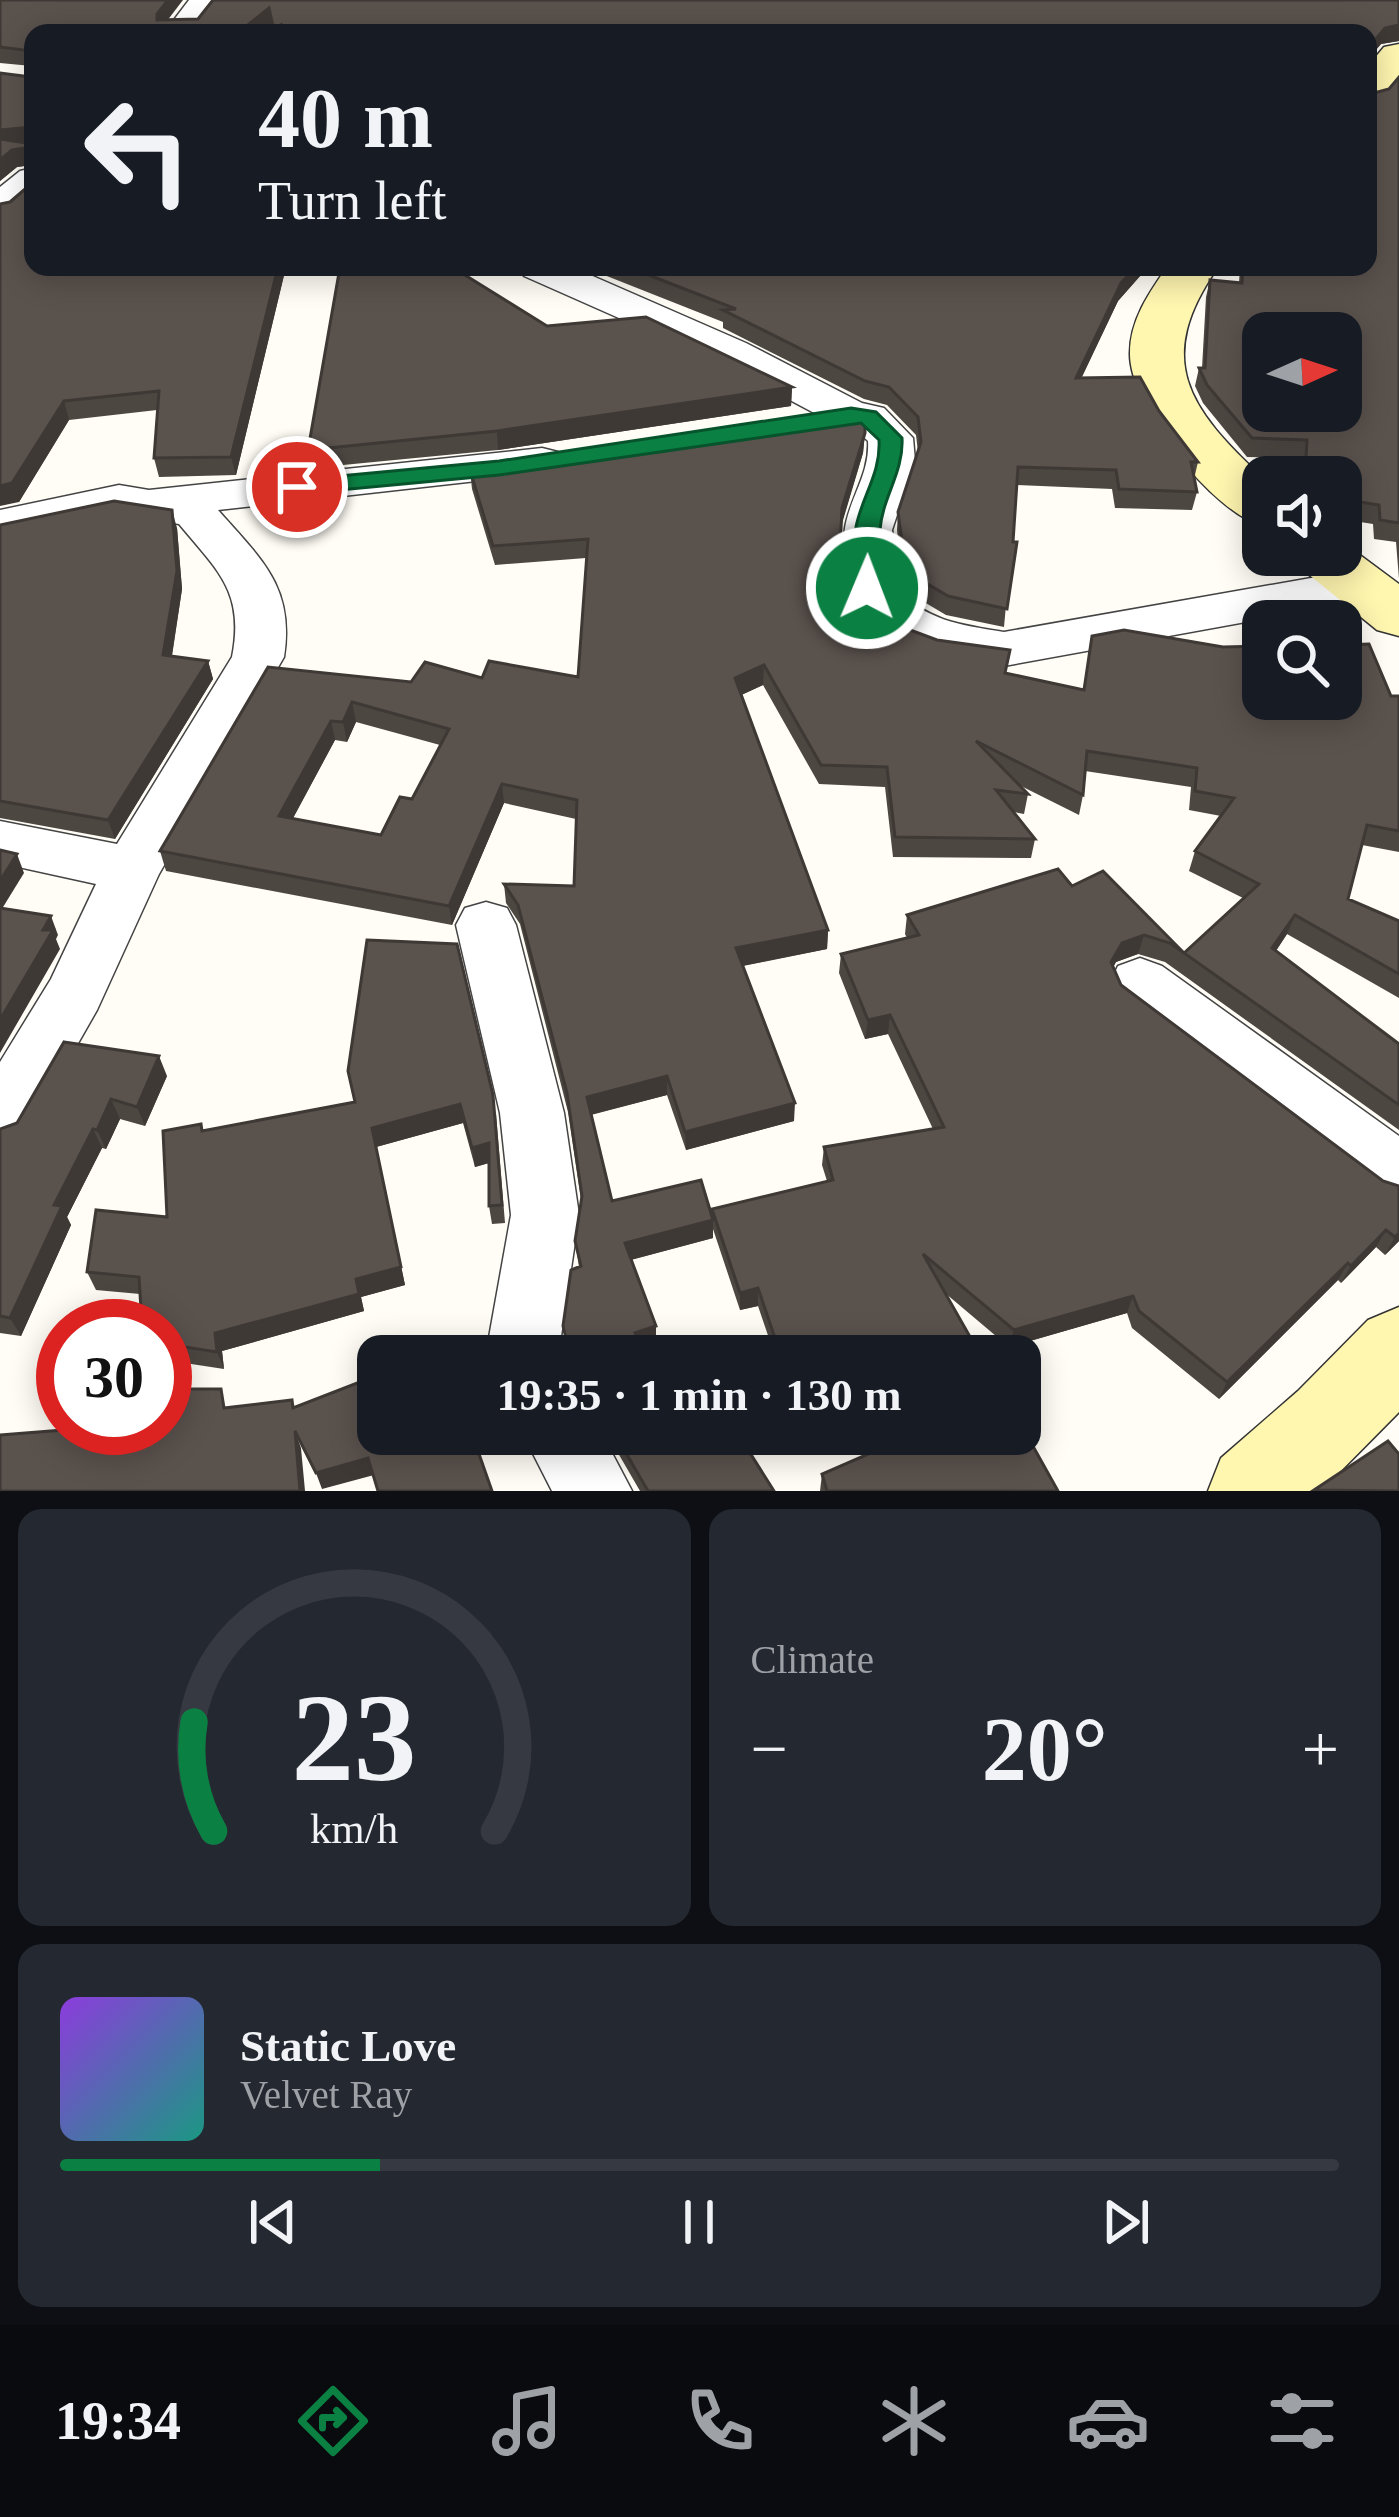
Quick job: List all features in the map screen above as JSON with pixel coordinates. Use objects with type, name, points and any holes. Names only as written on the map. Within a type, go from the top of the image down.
[{"type":"main road","points":[[1377,82],[1399,56]]},
{"type":"main road","points":[[1186,276],[1167,302],[1156,360],[1171,397],[1201,446],[1242,491]]},
{"type":"main road","points":[[1254,1491],[1330,1422],[1399,1349]]},
{"type":"street","points":[[188,24],[206,0]]},
{"type":"street","points":[[0,207],[24,187]]},
{"type":"street","points":[[558,276],[731,352],[851,415]]},
{"type":"street","points":[[779,429],[851,415],[868,417],[890,438],[892,461],[868,530],[872,560],[867,588],[894,617],[935,638],[1004,649],[1361,585]]},
{"type":"street","points":[[151,503],[592,455]]},
{"type":"street","points":[[0,525],[119,500],[194,512],[248,574],[264,624],[258,657],[237,697],[132,869],[75,992],[0,1120]]},
{"type":"street","points":[[0,842],[132,869]]},
{"type":"street","points":[[486,926],[532,1113],[545,1215],[525,1335]]},
{"type":"street","points":[[1141,983],[1399,1174]]},
{"type":"street","points":[[573,1455],[594,1491]]},
{"type":"building","points":[[0,0],[168,0],[157,20],[198,19],[213,0],[1399,0],[1399,25],[1385,28],[1377,38],[1377,24],[272,24],[269,8],[249,24],[24,24],[24,50],[0,47]]},
{"type":"building","points":[[0,73],[24,76],[24,128],[0,130]]},
{"type":"building","points":[[1399,77],[1399,523],[1380,520],[1379,505],[1362,502],[1362,456],[1306,456],[1307,440],[1252,438],[1247,432],[1362,432],[1362,312],[1242,312],[1242,426],[1207,385],[1199,368],[1205,368],[1210,280],[1242,283],[1242,276],[1377,276],[1377,92],[1389,89]]},
{"type":"building","points":[[0,139],[24,143],[24,148],[12,150],[0,160]]},
{"type":"building","points":[[24,190],[24,276],[276,276],[231,457],[154,458],[159,391],[64,401],[12,483],[0,486],[0,204]]},
{"type":"building","points":[[338,276],[466,276],[547,326],[646,317],[792,387],[497,431],[308,450]]},
{"type":"building","points":[[651,276],[1128,276],[1076,378],[1140,377],[1198,462],[1191,462],[1197,492],[1119,489],[1116,470],[1018,467],[1013,542],[1017,542],[1007,609],[948,596],[899,567],[898,512],[921,442],[918,417],[889,387],[865,381],[723,310],[736,309]]},
{"type":"building","points":[[851,414],[865,424],[865,433],[842,508],[839,568],[854,595],[886,621],[937,640],[1010,650],[1005,673],[1084,690],[1092,636],[1124,630],[1242,647],[1242,720],[1362,720],[1362,644],[1369,644],[1391,696],[1399,696],[1399,831],[1367,825],[1348,899],[1399,921],[1399,974],[1295,915],[1272,948],[1399,1044],[1399,1105],[1184,953],[1259,884],[1195,851],[1234,798],[1195,791],[1197,768],[1087,751],[1083,795],[976,741],[1028,794],[996,790],[1035,839],[895,837],[887,767],[821,765],[764,665],[735,678],[828,930],[736,948],[795,1103],[685,1132],[667,1076],[587,1097],[612,1201],[701,1180],[713,1220],[625,1243],[656,1326],[636,1335],[565,1335],[571,1270],[581,1266],[575,1241],[582,1196],[567,1093],[518,905],[504,884],[574,886],[577,800],[502,784],[449,906],[160,851],[268,667],[411,682],[425,662],[482,678],[489,661],[578,677],[588,539],[493,546],[470,470]],"holes":[[[352,702],[449,729],[412,799],[400,797],[381,835],[279,816],[331,721],[343,722]]]},
{"type":"building","points":[[114,501],[172,510],[177,571],[163,655],[208,661],[108,820],[0,801],[0,525]]},
{"type":"building","points":[[0,850],[17,854],[0,881]]},
{"type":"building","points":[[1058,869],[1072,886],[1103,871],[1184,953],[1144,935],[1122,943],[1111,962],[1121,985],[1383,1181],[1399,1186],[1399,1233],[1395,1237],[1386,1230],[1227,1382],[1139,1311],[1133,1296],[1014,1330],[923,1254],[969,1335],[774,1335],[758,1288],[740,1293],[712,1209],[833,1180],[824,1147],[944,1127],[890,1015],[868,1020],[841,954],[919,935],[907,915]]},
{"type":"building","points":[[0,908],[51,916],[43,930],[53,930],[0,1020]]},
{"type":"building","points":[[367,940],[457,944],[493,1095],[502,1205],[489,1206],[489,1143],[472,1148],[460,1104],[372,1128],[401,1267],[356,1279],[359,1294],[215,1333],[217,1352],[192,1348],[192,1299],[140,1299],[139,1277],[87,1272],[96,1210],[167,1217],[163,1131],[201,1124],[202,1131],[355,1102],[348,1071]]},
{"type":"building","points":[[64,1042],[159,1056],[137,1107],[111,1099],[54,1205],[62,1206],[10,1318],[0,1316],[0,1129],[17,1123]]},
{"type":"building","points":[[357,1383],[357,1455],[479,1455],[492,1491],[378,1491],[368,1458],[316,1473],[295,1431],[300,1491],[0,1491],[0,1435],[36,1432],[36,1455],[192,1455],[192,1389],[221,1389],[224,1408],[292,1400],[293,1408]]},
{"type":"building","points":[[1388,1441],[1399,1454],[1399,1491],[1314,1490]]},
{"type":"building","points":[[627,1455],[751,1455],[774,1491],[648,1491]]},
{"type":"building","points":[[866,1455],[1038,1455],[1058,1491],[827,1491],[822,1474]]},
{"type":"route","points":[[297,487],[499,468],[851,415],[868,417],[890,438],[892,461],[868,530],[872,560],[867,588]]}]
